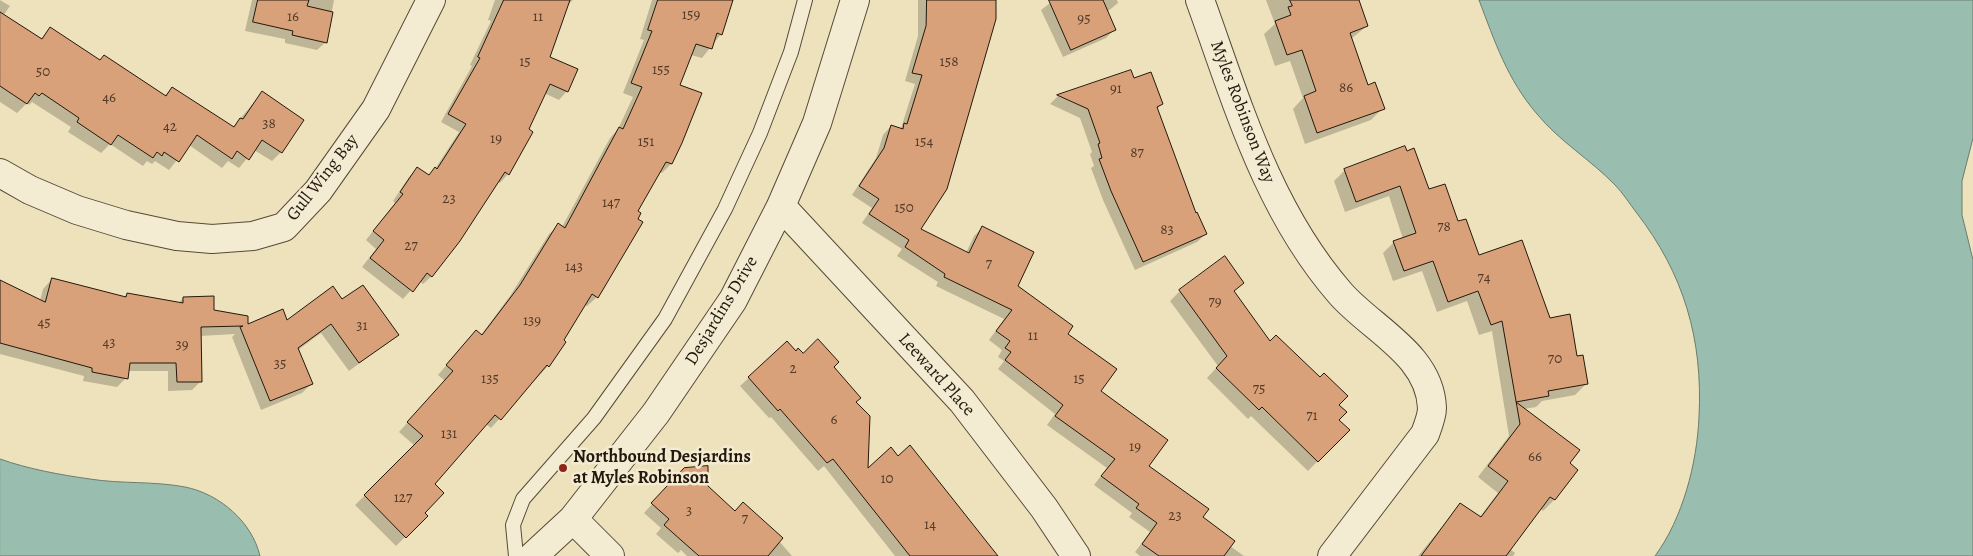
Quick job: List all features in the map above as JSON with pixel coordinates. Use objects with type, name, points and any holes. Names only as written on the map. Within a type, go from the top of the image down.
[{"type":"street","name":"Gull Wing Bay","points":[[0,173],[30,190],[77,210],[126,225],[177,236],[212,239],[253,236],[284,227],[318,190],[376,109],[431,0]]},
{"type":"street","name":"Desjardins Drive","points":[[533,556],[572,519],[656,414],[733,300],[782,206],[817,123],[855,0]]},
{"type":"street","name":"Myles Robinson Way","points":[[1200,0],[1262,169],[1294,229],[1340,293],[1412,359],[1426,379],[1432,409],[1426,434],[1332,556]]},
{"type":"street","name":"Leeward Place","points":[[782,206],[962,401],[1044,508],[1076,556]]},
{"type":"street","points":[[572,519],[610,556]]},
{"type":"lane","points":[[516,556],[513,525],[522,499],[594,418],[659,326],[725,209],[770,106],[790,52],[805,0]]},
{"type":"shaded area","points":[[1479,0],[1973,0],[1973,138],[1962,181],[1962,215],[1973,260],[1973,556],[1655,556],[1665,541],[1681,507],[1692,471],[1698,435],[1698,361],[1687,308],[1667,259],[1653,235],[1618,188],[1555,133],[1527,101],[1503,60]]},
{"type":"shaded area","points":[[0,459],[56,474],[102,481],[173,485],[198,491],[210,496],[233,511],[250,532],[260,556],[0,556]]},
{"type":"building","points":[[258,0],[309,0],[307,6],[333,12],[327,43],[292,35],[293,31],[253,22]]},
{"type":"building","points":[[504,0],[570,0],[550,57],[578,69],[568,92],[550,84],[529,129],[533,132],[509,175],[505,172],[460,241],[432,277],[427,273],[413,292],[370,258],[384,240],[373,231],[403,194],[400,192],[417,167],[429,175],[435,167],[437,169],[466,124],[448,114],[480,58],[478,57]]},
{"type":"building","points":[[658,0],[733,0],[722,35],[717,33],[712,49],[696,44],[680,85],[702,93],[682,143],[672,164],[666,162],[638,211],[641,213],[638,219],[643,222],[598,298],[592,294],[564,340],[566,342],[549,367],[547,365],[501,420],[495,415],[435,484],[444,493],[425,513],[428,516],[406,538],[364,495],[423,436],[407,422],[453,371],[446,365],[476,330],[482,335],[520,285],[558,223],[565,228],[619,127],[623,129],[642,87],[631,83],[652,31],[648,30]]},
{"type":"building","points":[[927,0],[996,0],[996,19],[947,189],[921,229],[969,253],[982,226],[1034,252],[1018,286],[1073,326],[1068,334],[1117,369],[1101,391],[1168,440],[1149,466],[1209,509],[1203,517],[1235,541],[1224,556],[1159,556],[1142,544],[1157,523],[1136,508],[1139,504],[1101,476],[1115,459],[1055,416],[1063,405],[1005,360],[1011,352],[1005,348],[1010,341],[996,331],[1012,310],[944,277],[945,274],[905,247],[909,240],[869,214],[879,199],[859,186],[884,148],[891,125],[903,129],[904,123],[907,124],[922,75],[912,73],[926,26]]},
{"type":"building","points":[[1049,0],[1103,0],[1116,30],[1071,50]]},
{"type":"building","points":[[1290,0],[1359,0],[1368,26],[1350,33],[1368,85],[1375,82],[1385,109],[1317,133],[1304,96],[1316,91],[1302,50],[1287,55],[1275,21],[1291,15],[1288,7],[1292,6]]},
{"type":"building","points":[[0,12],[42,39],[50,27],[100,60],[104,55],[166,96],[172,87],[234,127],[240,118],[243,119],[262,91],[304,120],[282,153],[262,140],[249,160],[237,151],[232,159],[197,135],[179,162],[164,152],[162,156],[157,152],[153,158],[118,135],[111,145],[77,122],[79,118],[42,93],[39,96],[35,93],[27,104],[0,86]]},
{"type":"building","points":[[1131,70],[1134,78],[1151,72],[1163,104],[1157,107],[1196,213],[1207,234],[1143,262],[1111,191],[1099,159],[1102,158],[1098,144],[1100,143],[1088,109],[1057,95]]},
{"type":"building","points":[[1405,146],[1407,151],[1414,148],[1429,189],[1445,184],[1458,221],[1466,219],[1479,255],[1522,240],[1550,318],[1570,314],[1577,356],[1583,355],[1588,384],[1548,391],[1549,396],[1516,402],[1502,321],[1491,325],[1478,291],[1448,302],[1433,261],[1404,271],[1393,241],[1416,233],[1400,186],[1356,202],[1344,169]]},
{"type":"building","points":[[1225,256],[1244,283],[1234,291],[1270,341],[1276,335],[1320,377],[1324,373],[1348,396],[1339,405],[1347,412],[1339,420],[1350,430],[1318,462],[1262,407],[1259,410],[1216,368],[1227,356],[1179,290]]},
{"type":"building","points":[[52,278],[126,297],[127,293],[183,303],[183,297],[214,296],[214,310],[248,316],[248,324],[283,309],[287,320],[333,286],[342,299],[363,285],[399,335],[359,363],[331,324],[298,348],[313,384],[270,401],[240,327],[243,326],[201,327],[202,382],[177,382],[176,363],[130,363],[128,379],[92,372],[92,368],[0,343],[0,280],[45,302]]},
{"type":"building","points":[[818,339],[839,362],[834,367],[861,398],[856,402],[870,416],[868,468],[891,447],[898,456],[910,445],[998,556],[910,556],[833,459],[827,463],[780,409],[778,411],[748,377],[787,341],[796,351],[798,348],[803,353]]},
{"type":"building","points":[[1516,402],[1580,450],[1570,463],[1578,470],[1555,500],[1550,497],[1506,556],[1421,556],[1460,503],[1481,517],[1508,481],[1488,466],[1520,424]]},
{"type":"building","points":[[708,466],[708,486],[735,511],[743,502],[783,538],[768,556],[699,556],[664,525],[669,519],[651,503],[684,468]]},
{"type":"place","name":"Northbound Desjardins at Myles Robinson","points":[[563,468]]}]
